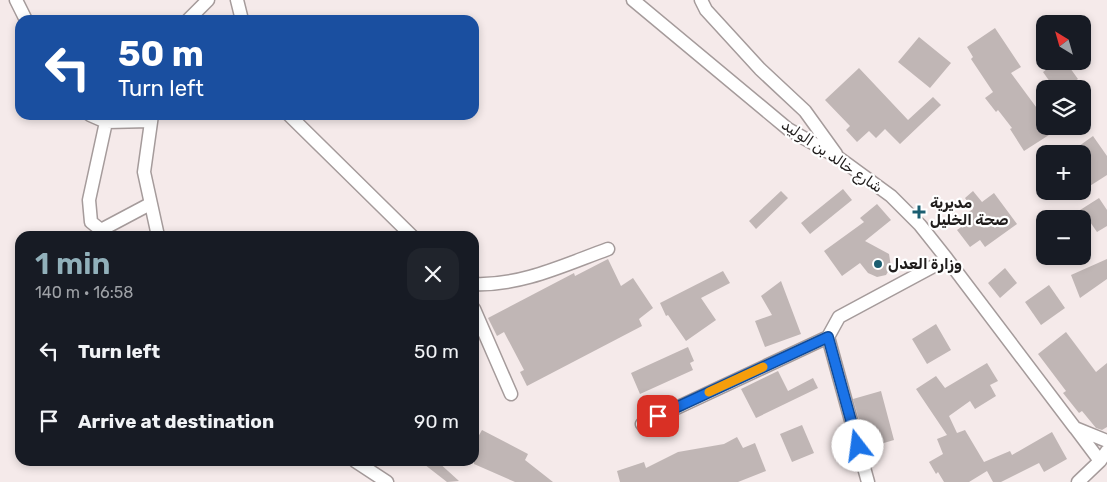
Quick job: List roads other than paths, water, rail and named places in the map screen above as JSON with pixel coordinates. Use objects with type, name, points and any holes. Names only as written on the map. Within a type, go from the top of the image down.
[{"type":"street","points":[[16,0],[24,15]]},
{"type":"street","points":[[193,15],[208,0]]},
{"type":"street","points":[[237,0],[241,15]]},
{"type":"street","name":"شارع خالد بن الوليد","points":[[633,0],[788,129],[839,158],[891,196],[920,225],[947,259],[1075,428],[1104,456]]},
{"type":"street","points":[[701,0],[706,10],[760,69],[805,111],[839,158]]},
{"type":"street","points":[[101,120],[106,122],[128,120]]},
{"type":"street","points":[[151,120],[144,172],[157,231]]},
{"type":"street","points":[[294,120],[407,231]]},
{"type":"street","points":[[106,122],[89,200],[91,222],[101,230],[150,204]]},
{"type":"street","points":[[479,284],[494,285],[524,280],[608,249]]},
{"type":"street","points":[[642,424],[828,337],[839,317],[947,259]]},
{"type":"street","points":[[479,320],[512,394]]},
{"type":"street","points":[[828,337],[868,482]]},
{"type":"street","points":[[1075,428],[1107,441]]},
{"type":"street","points":[[1078,482],[1104,456]]},
{"type":"street","points":[[363,466],[387,482]]},
{"type":"place","name":"مديرية صحة الخليل","points":[[919,212]]},
{"type":"place","name":"وزارة العدل","points":[[878,264]]}]
